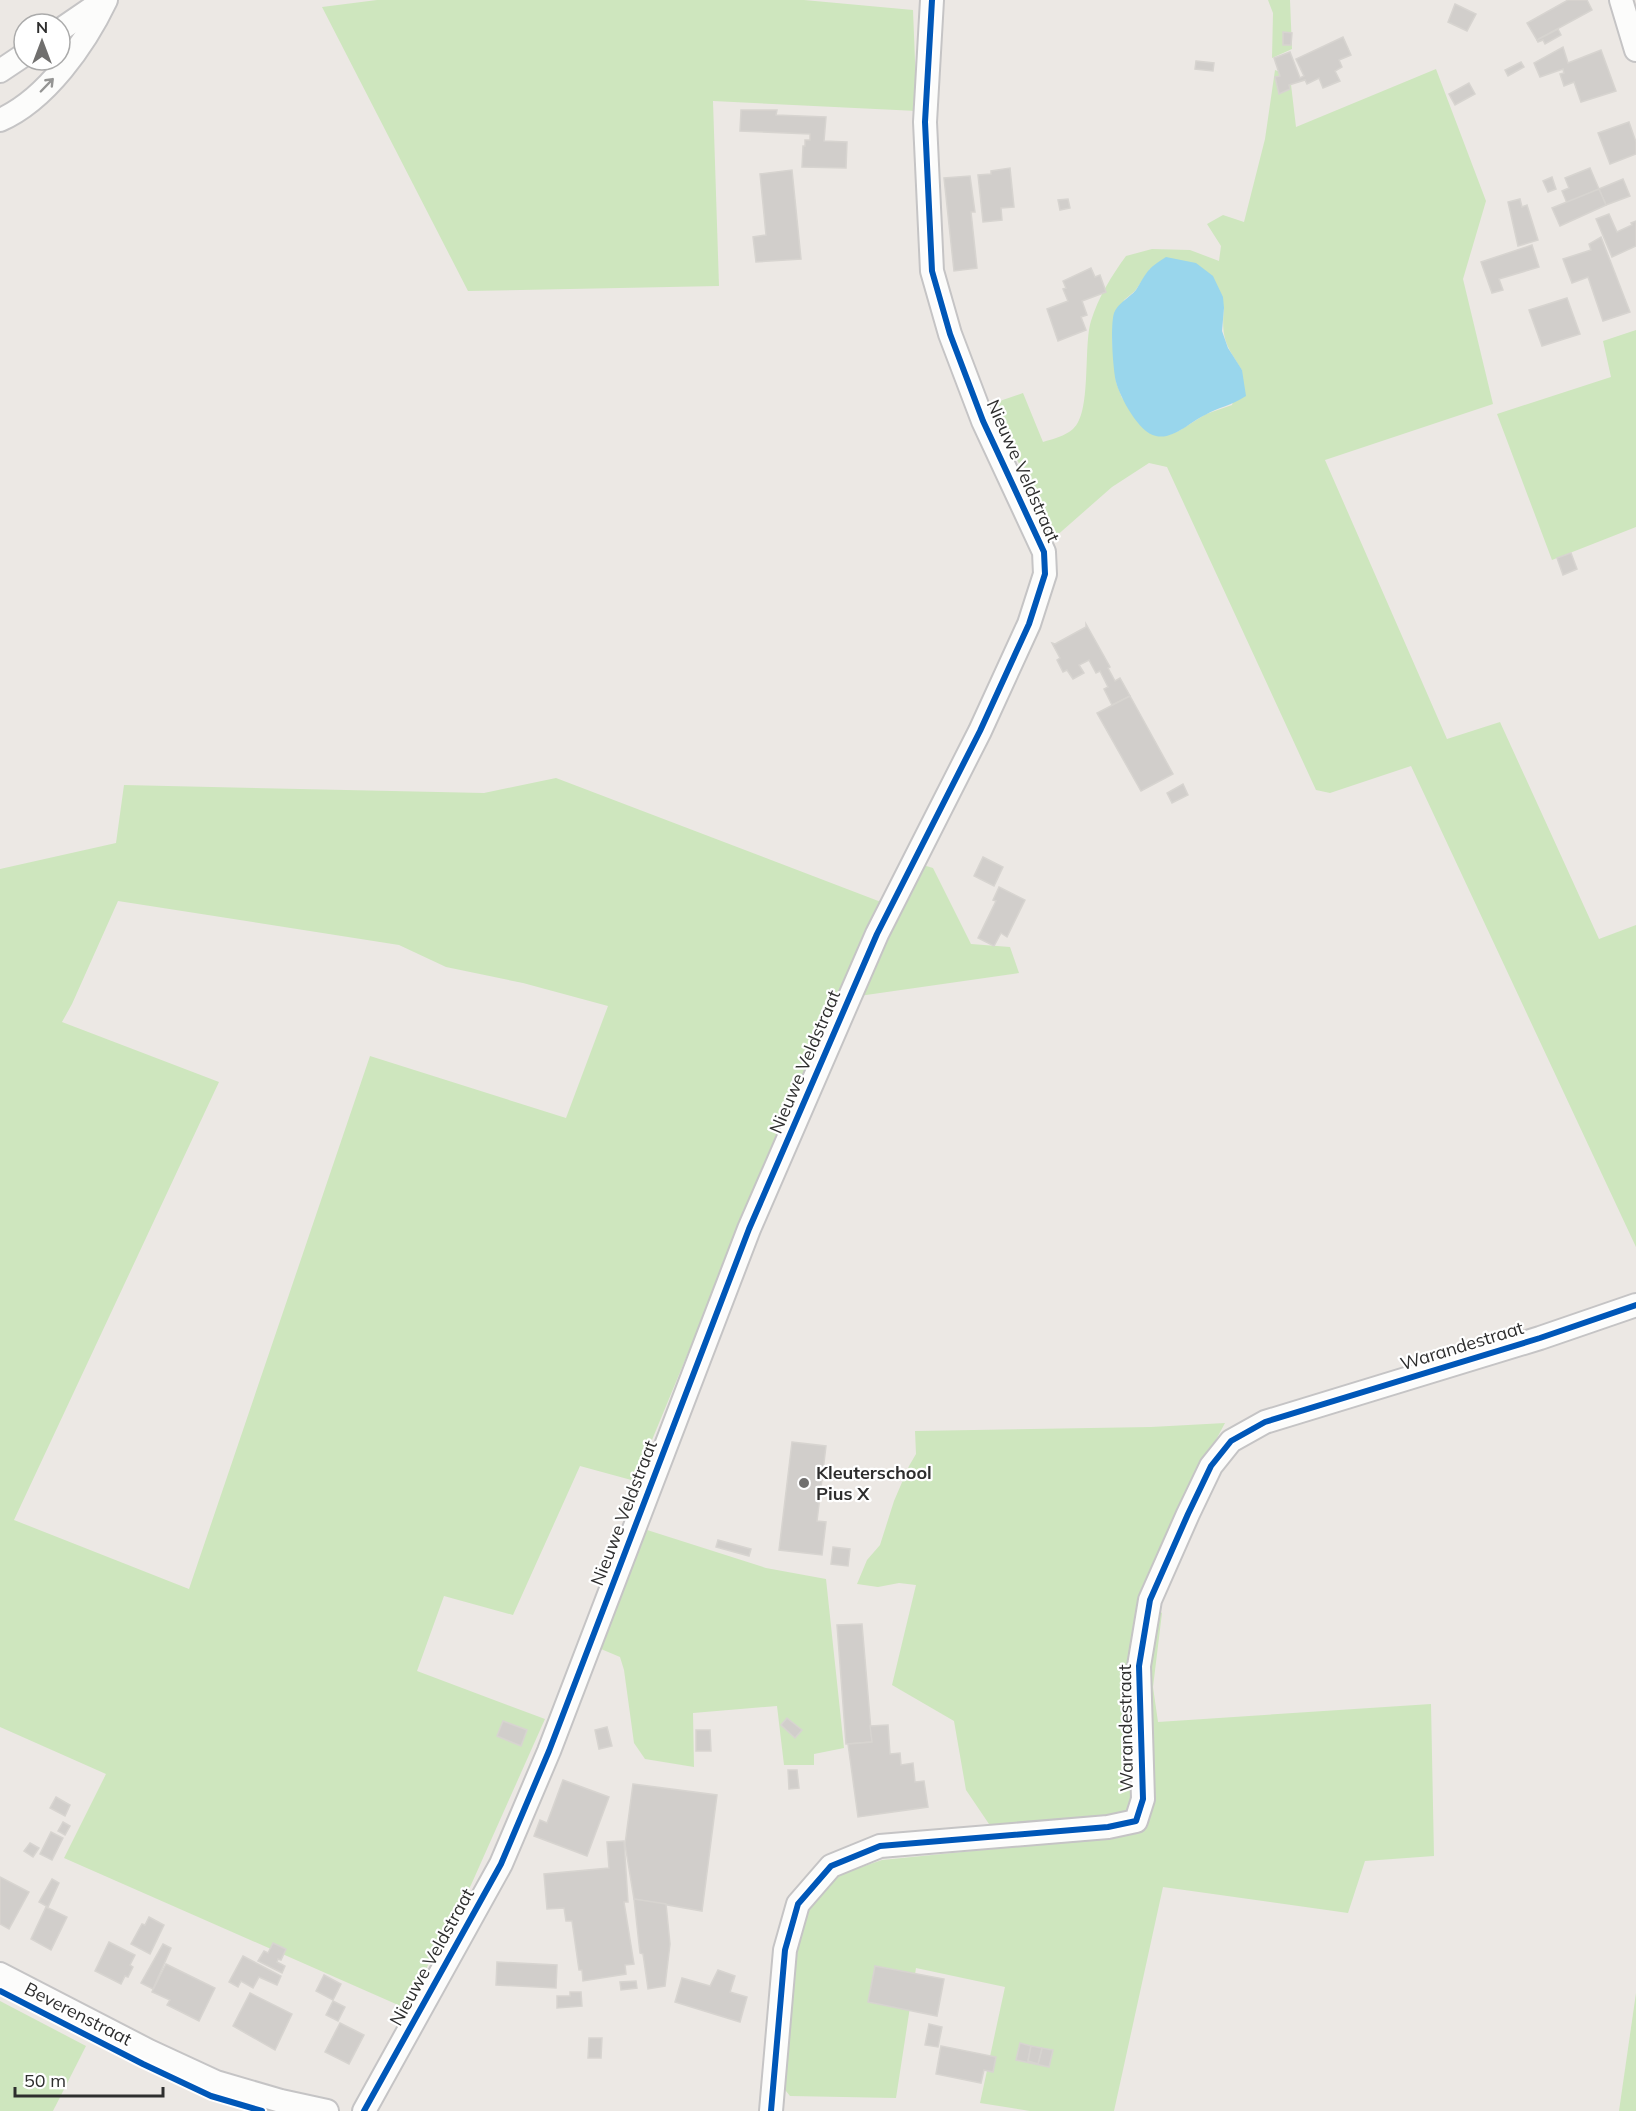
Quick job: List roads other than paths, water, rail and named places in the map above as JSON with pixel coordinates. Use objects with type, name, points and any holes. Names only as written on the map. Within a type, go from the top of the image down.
[{"type":"street","points":[[72,22],[105,0]]},
{"type":"street","points":[[0,120],[43,91],[74,56],[94,24],[105,0]]},
{"type":"street","name":"Nieuwe Veldstraat","points":[[364,2111],[501,1864],[553,1740],[749,1229],[877,934],[980,730],[1029,624],[1045,574],[1044,552],[983,421],[951,334],[932,271],[925,122],[932,0]]},
{"type":"street","points":[[1621,0],[1636,50]]},
{"type":"street","name":"Warandestraat","points":[[771,2111],[786,1950],[798,1904],[831,1866],[880,1846],[1108,1827],[1136,1821],[1143,1799],[1138,1666],[1150,1600],[1211,1466],[1231,1441],[1265,1422],[1540,1338],[1636,1305]]},
{"type":"street","name":"Beverenstraat","points":[[0,1974],[149,2051],[216,2082],[281,2101],[327,2111]]},
{"type":"water","points":[[1166,257],[1196,263],[1213,276],[1223,297],[1222,331],[1228,348],[1242,370],[1246,396],[1210,412],[1175,433],[1162,437],[1150,433],[1137,422],[1122,396],[1115,376],[1112,327],[1114,313],[1118,306],[1136,290],[1150,269]]},
{"type":"place","name":"Kleuterschool Pius X","points":[[804,1483]]}]
